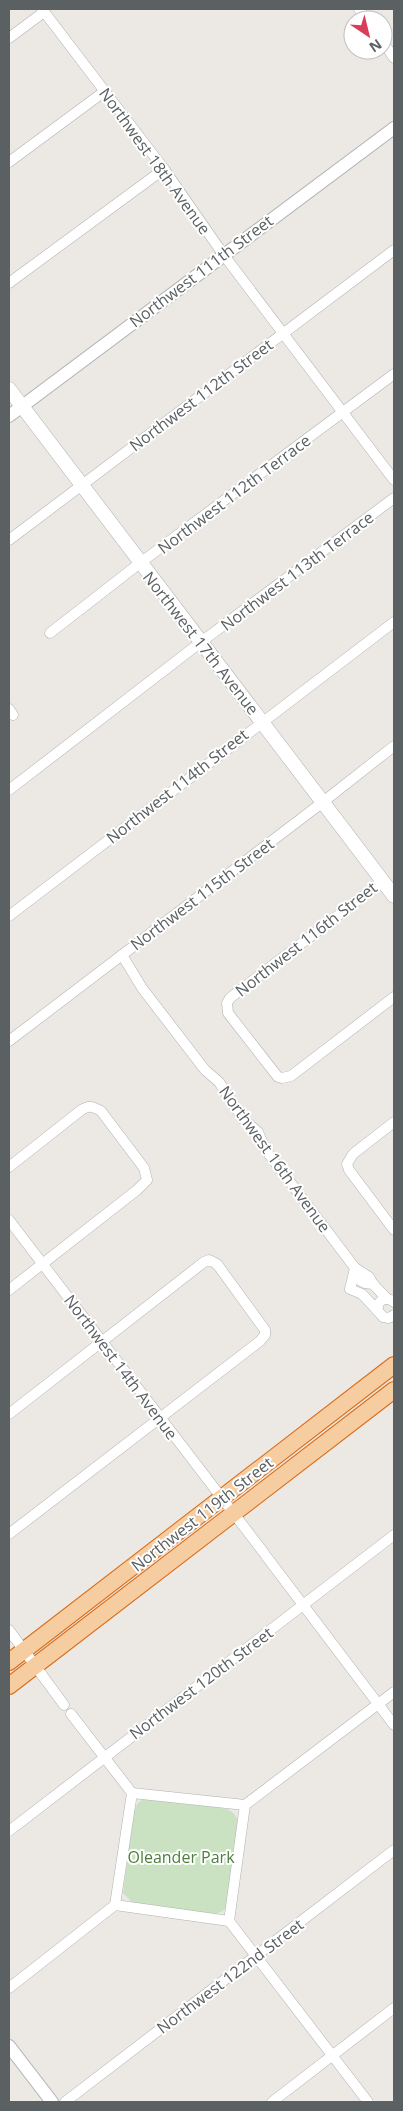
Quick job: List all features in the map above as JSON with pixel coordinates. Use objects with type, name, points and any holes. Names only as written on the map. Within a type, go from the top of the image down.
[{"type":"highway","name":"Northwest 119th Street","points":[[9,1662],[394,1365]]},
{"type":"highway","name":"Northwest 119th Street","points":[[9,1686],[394,1390]]},
{"type":"main road","name":"Northwest 17th Avenue","points":[[9,389],[394,896]]},
{"type":"street","points":[[9,38],[43,10]]},
{"type":"street","name":"Northwest 18th Avenue","points":[[43,10],[164,169],[223,254],[394,480]]},
{"type":"street","points":[[9,162],[105,91]]},
{"type":"street","name":"Northwest 111th Street","points":[[9,416],[223,254],[394,128]]},
{"type":"street","points":[[9,283],[164,169]]},
{"type":"street","name":"Northwest 112th Street","points":[[9,540],[394,250]]},
{"type":"street","name":"Northwest 112th Terrace","points":[[50,633],[140,563],[394,374]]},
{"type":"street","name":"Northwest 113th Terrace","points":[[9,790],[201,642],[394,498]]},
{"type":"street","name":"Northwest 114th Street","points":[[9,916],[394,622]]},
{"type":"street","name":"Northwest 115th Street","points":[[9,1041],[324,802],[394,746]]},
{"type":"street","name":"Northwest 116th Street","points":[[382,880],[230,998],[227,1003],[228,1013],[278,1076],[282,1078],[291,1076],[394,997]]},
{"type":"street","name":"Northwest 16th Avenue","points":[[122,955],[142,988],[205,1070],[219,1082],[243,1119],[258,1132],[265,1149],[354,1272],[368,1277],[371,1284],[391,1301]]},
{"type":"street","points":[[9,1167],[87,1106],[92,1106],[101,1112],[144,1168],[147,1180],[137,1190],[9,1290]]},
{"type":"street","points":[[394,1122],[353,1154],[347,1164],[349,1170],[394,1230]]},
{"type":"street","name":"Northwest 14th Avenue","points":[[9,1220],[394,1724]]},
{"type":"street","points":[[9,1414],[209,1260],[217,1264],[263,1325],[265,1335],[260,1341],[9,1534]]},
{"type":"street","points":[[354,1272],[350,1289],[362,1294],[383,1317],[393,1318]]},
{"type":"street","points":[[362,1294],[371,1284]]},
{"type":"street","name":"Northwest 16th Avenue","points":[[377,1310],[379,1303],[391,1301]]},
{"type":"street","name":"Northwest 120th Street","points":[[9,1832],[394,1535]]},
{"type":"street","points":[[9,1630],[64,1705]]},
{"type":"street","points":[[132,1793],[245,1805],[394,1692]]},
{"type":"street","points":[[9,1988],[115,1905],[132,1793],[71,1714]]},
{"type":"street","points":[[229,1921],[245,1805]]},
{"type":"street","name":"Northwest 122nd Street","points":[[65,2102],[394,1850]]},
{"type":"street","points":[[115,1905],[229,1921],[368,2102]]},
{"type":"street","points":[[272,2102],[394,2008]]},
{"type":"street","points":[[9,2046],[52,2102]]},
{"type":"green space","name":"Oleander Park","points":[[143,1799],[222,1808],[234,1813],[238,1821],[227,1906],[223,1911],[215,1914],[135,1905],[123,1893],[134,1810]]}]
